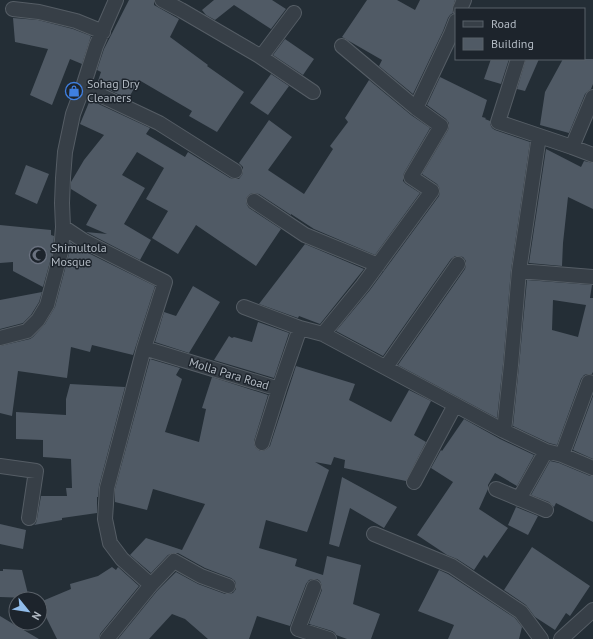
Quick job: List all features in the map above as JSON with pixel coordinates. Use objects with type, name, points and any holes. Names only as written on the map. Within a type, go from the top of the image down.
[{"type":"street","points":[[0,340],[27,331],[38,320],[47,305],[61,252],[64,227],[62,204],[65,152],[73,114],[96,46],[116,0]]},
{"type":"street","points":[[162,0],[261,57],[313,92]]},
{"type":"street","points":[[13,9],[40,12],[76,21],[103,32]]},
{"type":"street","points":[[261,57],[294,13]]},
{"type":"street","points":[[416,108],[455,24]]},
{"type":"street","points":[[323,334],[378,265],[432,191],[411,177],[441,126],[416,108],[342,46]]},
{"type":"street","points":[[518,60],[498,122],[572,146],[593,155]]},
{"type":"street","points":[[83,87],[159,123],[235,171]]},
{"type":"street","points":[[572,146],[593,97]]},
{"type":"street","points":[[504,431],[519,271],[539,136]]},
{"type":"street","points":[[254,201],[305,235],[378,265]]},
{"type":"street","points":[[64,227],[84,241],[165,282],[144,348],[107,488],[105,519],[110,543],[122,559],[151,585]]},
{"type":"street","points":[[386,368],[458,264]]},
{"type":"street","points":[[519,271],[593,276]]},
{"type":"street","points":[[244,307],[300,328],[323,334],[504,431],[546,450],[593,468]]},
{"type":"street","name":"Molla Para Road","points":[[144,348],[279,389],[300,328]]},
{"type":"street","points":[[562,455],[589,382],[593,383]]},
{"type":"street","points":[[262,443],[279,389]]},
{"type":"street","points":[[414,482],[455,405]]},
{"type":"street","points":[[519,499],[546,450]]},
{"type":"street","points":[[0,466],[36,471],[28,518]]},
{"type":"street","points":[[496,489],[546,510]]},
{"type":"street","points":[[374,534],[452,566],[521,612],[541,639]]},
{"type":"street","points":[[107,639],[151,585],[174,561],[201,576],[228,586]]},
{"type":"street","points":[[314,587],[298,629],[329,639]]},
{"type":"street","points":[[560,639],[593,610]]},
{"type":"building","points":[[129,0],[154,0],[154,5],[179,19],[170,37],[208,65],[207,66],[244,92],[217,132],[189,116],[192,111],[139,80],[128,99],[97,84],[101,72],[97,70],[104,49]]},
{"type":"building","points":[[214,0],[272,0],[286,9],[271,29],[234,5],[215,20],[206,15],[202,10]]},
{"type":"building","points":[[367,0],[397,0],[415,10],[420,0],[455,0],[452,10],[453,13],[448,18],[413,94],[379,66],[382,60],[342,37]]},
{"type":"building","points":[[13,18],[38,20],[73,29],[91,36],[82,64],[70,59],[52,105],[30,95],[48,49],[15,42]]},
{"type":"building","points":[[285,39],[314,59],[303,75],[273,55]]},
{"type":"building","points":[[593,59],[593,84],[591,89],[585,94],[569,133],[540,125],[545,92],[562,60]]},
{"type":"building","points":[[491,60],[509,60],[501,84],[484,79]]},
{"type":"building","points":[[526,60],[539,60],[525,91],[517,89]]},
{"type":"building","points":[[271,74],[289,86],[268,115],[250,103]]},
{"type":"building","points":[[440,77],[487,100],[482,117],[490,121],[492,128],[530,142],[511,270],[497,418],[398,365],[465,269],[466,261],[463,257],[455,256],[451,259],[383,356],[336,331],[370,290],[439,196],[440,191],[437,184],[422,174],[449,127],[449,123],[446,119],[427,105]]},
{"type":"building","points":[[369,80],[411,115],[430,128],[403,176],[403,181],[406,184],[420,193],[375,255],[314,229],[259,194],[254,193],[247,197],[246,201],[249,208],[281,229],[256,266],[196,225],[178,254],[152,238],[168,211],[146,199],[164,168],[137,152],[122,175],[145,188],[124,224],[151,240],[140,260],[86,232],[107,234],[86,225],[97,205],[71,189],[71,182],[84,160],[104,135],[80,124],[90,100],[150,128],[146,134],[185,157],[188,152],[234,179],[239,179],[242,175],[243,167],[239,163],[269,120],[292,137],[268,170],[304,194],[333,149],[330,146],[348,122],[345,118]]},
{"type":"building","points":[[546,149],[581,167],[584,161],[593,163],[593,209],[568,197],[562,266],[529,263]]},
{"type":"building","points":[[26,165],[49,174],[37,204],[15,194]]},
{"type":"building","name":"Shimultola Mosque","points":[[0,225],[51,230],[51,235],[54,236],[53,251],[43,287],[13,271],[13,262],[0,263]]},
{"type":"building","points":[[70,242],[80,249],[155,286],[133,355],[92,345],[90,352],[71,347],[67,378],[18,371],[12,416],[0,413],[0,346],[30,339],[45,324],[55,307],[69,254]]},
{"type":"building","points":[[305,244],[364,269],[320,324],[259,304]]},
{"type":"building","points":[[527,280],[592,285],[590,298],[593,298],[593,372],[592,374],[584,375],[581,379],[557,445],[549,443],[513,426]],"holes":[[[553,300],[586,305],[578,337],[552,330]]]},
{"type":"building","points":[[193,286],[220,302],[189,353],[155,342],[164,312],[176,316]]},
{"type":"building","points":[[42,292],[39,302],[31,315],[23,323],[0,329],[0,300]]},
{"type":"building","points":[[258,322],[289,333],[274,378],[214,360],[229,336],[252,342]]},
{"type":"building","points":[[150,359],[180,368],[176,375],[182,379],[165,432],[199,442],[206,409],[202,408],[212,377],[268,395],[254,441],[256,448],[260,451],[267,449],[270,446],[296,366],[355,384],[349,400],[391,422],[409,390],[431,401],[414,435],[426,442],[406,481],[344,468],[345,460],[334,457],[331,465],[315,462],[329,470],[307,532],[266,520],[259,548],[297,559],[295,566],[323,575],[327,556],[361,565],[353,604],[380,614],[371,639],[347,639],[336,635],[332,631],[309,624],[322,590],[320,581],[313,579],[309,580],[306,584],[290,626],[257,616],[249,639],[208,639],[185,619],[172,614],[149,639],[118,639],[157,591],[176,572],[198,584],[225,594],[233,593],[236,589],[235,581],[231,578],[205,568],[178,553],[168,555],[151,573],[130,555],[146,538],[182,550],[205,504],[153,489],[147,510],[115,502],[115,489]]},
{"type":"building","points":[[70,384],[125,387],[99,486],[97,513],[62,518],[62,520],[34,525],[37,519],[41,496],[67,496],[66,488],[72,488],[71,459],[43,457],[43,440],[16,439],[16,412],[66,415],[66,399]]},
{"type":"building","points":[[593,396],[593,459],[573,450]]},
{"type":"building","points":[[464,419],[500,439],[534,455],[517,486],[495,473],[488,485],[488,489],[479,509],[508,528],[487,558],[484,555],[474,570],[457,559],[447,555],[417,535],[453,482],[431,468],[441,450],[442,451]]},
{"type":"building","points":[[550,461],[593,476],[593,522],[556,503],[554,507],[549,502],[531,495]]},
{"type":"building","points":[[342,477],[397,507],[384,528],[350,508],[339,547],[329,544]]},
{"type":"building","points":[[516,507],[538,516],[528,535],[508,525]]},
{"type":"building","points":[[0,524],[26,530],[23,549],[0,544]]},
{"type":"building","points":[[532,547],[590,586],[570,616],[566,613],[555,630],[535,617],[526,605],[504,590]]},
{"type":"building","points":[[112,567],[116,570],[118,567],[139,586],[100,634],[99,639],[57,639],[48,621],[48,599],[71,589],[70,584],[98,576]]},
{"type":"building","points":[[3,569],[22,570],[27,591],[8,591],[8,597],[0,597],[0,571],[3,571]]},
{"type":"building","points":[[439,570],[448,574],[515,618],[522,627],[519,639],[448,639],[454,625],[418,611]]},
{"type":"building","points":[[0,616],[8,621],[8,631],[25,631],[39,639],[0,639]]},
{"type":"place","name":"Sohag Dry Cleaners","points":[[74,91]]},
{"type":"place","name":"Shimultola Mosque","points":[[38,255]]}]
